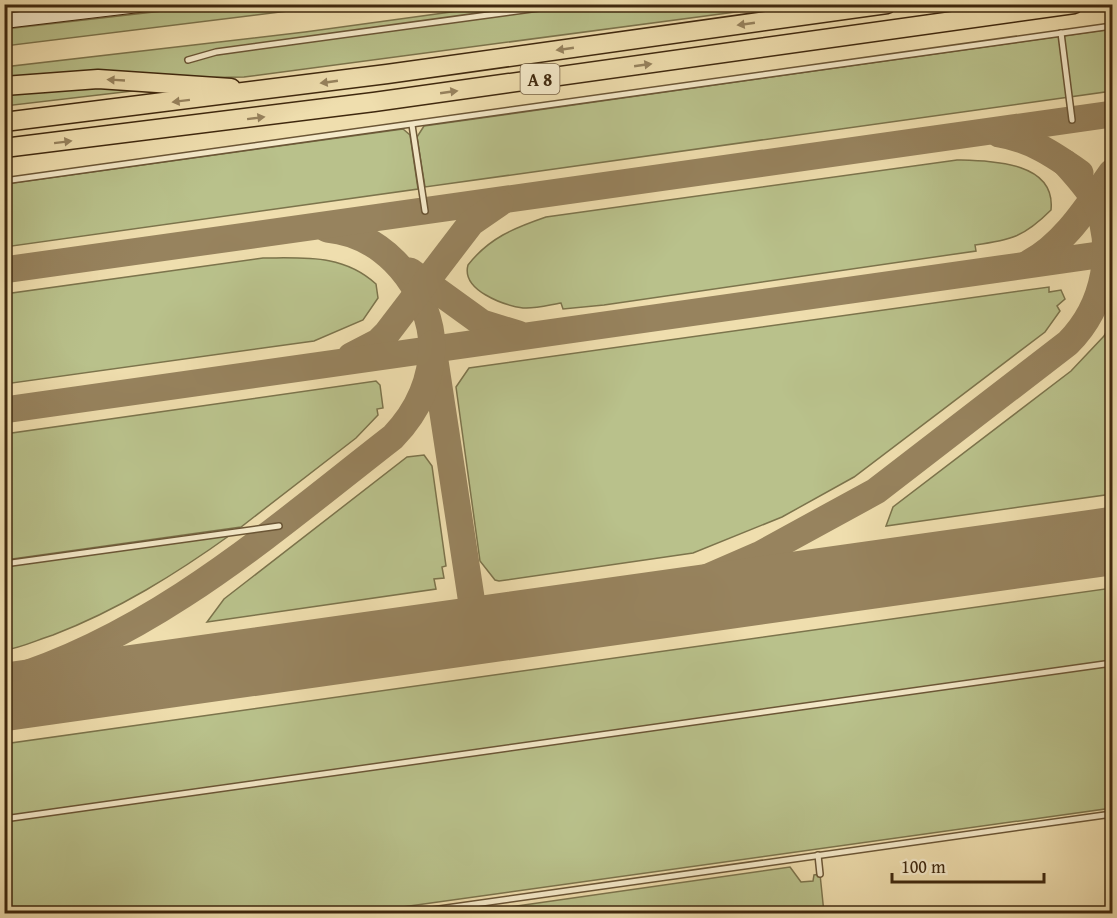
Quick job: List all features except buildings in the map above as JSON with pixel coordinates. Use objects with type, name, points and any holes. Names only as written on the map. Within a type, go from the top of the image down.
[{"type":"highway","name":"A 8","points":[[4,122],[260,91],[887,4]]},
{"type":"highway","name":"A 8","points":[[4,148],[386,100],[1074,4]]},
{"type":"highway","points":[[4,86],[98,79],[207,85],[260,91]]},
{"type":"main road","points":[[4,21],[147,4]]},
{"type":"lane","points":[[188,60],[216,52],[568,4]]},
{"type":"lane","points":[[4,181],[1113,26]]},
{"type":"lane","points":[[1061,33],[1072,120]]},
{"type":"lane","points":[[412,125],[425,211]]},
{"type":"lane","points":[[4,564],[279,526]]},
{"type":"lane","points":[[4,819],[1113,663]]},
{"type":"lane","points":[[404,914],[1113,814]]},
{"type":"lane","points":[[818,855],[820,874]]},
{"type":"green space","points":[[215,5],[336,5],[5,46],[5,29]]},
{"type":"green space","points":[[502,5],[789,5],[244,77],[5,81],[4,67],[305,32]]},
{"type":"green space","points":[[1112,29],[1112,91],[425,187],[417,137],[424,126]]},
{"type":"green space","points":[[83,86],[141,90],[5,106],[4,94]]},
{"type":"green space","points":[[403,129],[410,135],[418,189],[5,247],[5,184]]},
{"type":"green space","points":[[957,160],[1003,163],[1032,173],[1043,182],[1050,194],[1051,210],[1025,232],[1008,239],[975,245],[976,251],[604,305],[563,309],[561,303],[523,308],[485,295],[471,282],[468,274],[468,265],[493,241],[523,225],[546,217]]},
{"type":"green space","points":[[263,258],[309,258],[350,267],[376,284],[378,298],[363,320],[314,341],[5,384],[5,294]]},
{"type":"green space","points":[[1049,287],[1049,292],[1061,290],[1065,299],[1057,306],[1060,311],[1045,332],[854,477],[782,517],[693,553],[499,581],[495,580],[480,561],[456,387],[469,368]]},
{"type":"green space","points":[[1112,321],[1112,494],[886,526],[893,507],[1071,371],[1104,336]]},
{"type":"green space","points":[[376,381],[380,385],[383,408],[377,409],[378,415],[356,438],[241,527],[5,560],[5,434]]},
{"type":"green space","points":[[424,455],[432,466],[446,566],[442,567],[444,578],[434,579],[436,589],[207,622],[224,599],[407,457]]},
{"type":"green space","points":[[233,533],[168,577],[123,603],[53,635],[5,650],[4,566]]},
{"type":"green space","points":[[1112,588],[1112,661],[5,817],[4,744]]},
{"type":"green space","points":[[1112,665],[1112,808],[359,913],[5,913],[4,821]]},
{"type":"green space","points":[[790,867],[801,882],[813,881],[814,875],[820,874],[824,913],[460,914]]},
{"type":"taxiway","points":[[4,270],[1112,114]]},
{"type":"taxiway","points":[[999,134],[1032,144],[1080,173]]},
{"type":"taxiway","points":[[637,608],[759,555],[876,491],[1068,343],[1081,328],[1099,294],[1106,255],[1101,217],[1094,199],[1065,163]]},
{"type":"taxiway","points":[[1029,263],[1042,255],[1065,234],[1112,172]]},
{"type":"taxiway","points":[[351,356],[378,342],[387,333],[471,223],[500,203]]},
{"type":"taxiway","points":[[327,229],[364,239],[380,249],[407,276],[425,309],[430,328],[476,630]]},
{"type":"taxiway","points":[[4,410],[1112,253]]},
{"type":"taxiway","points":[[410,271],[482,323],[518,334]]},
{"type":"taxiway","points":[[4,681],[59,661],[111,637],[161,609],[256,544],[393,437],[410,417],[422,394],[429,370],[432,344]]},
{"type":"runway","points":[[4,697],[1112,541]]}]
